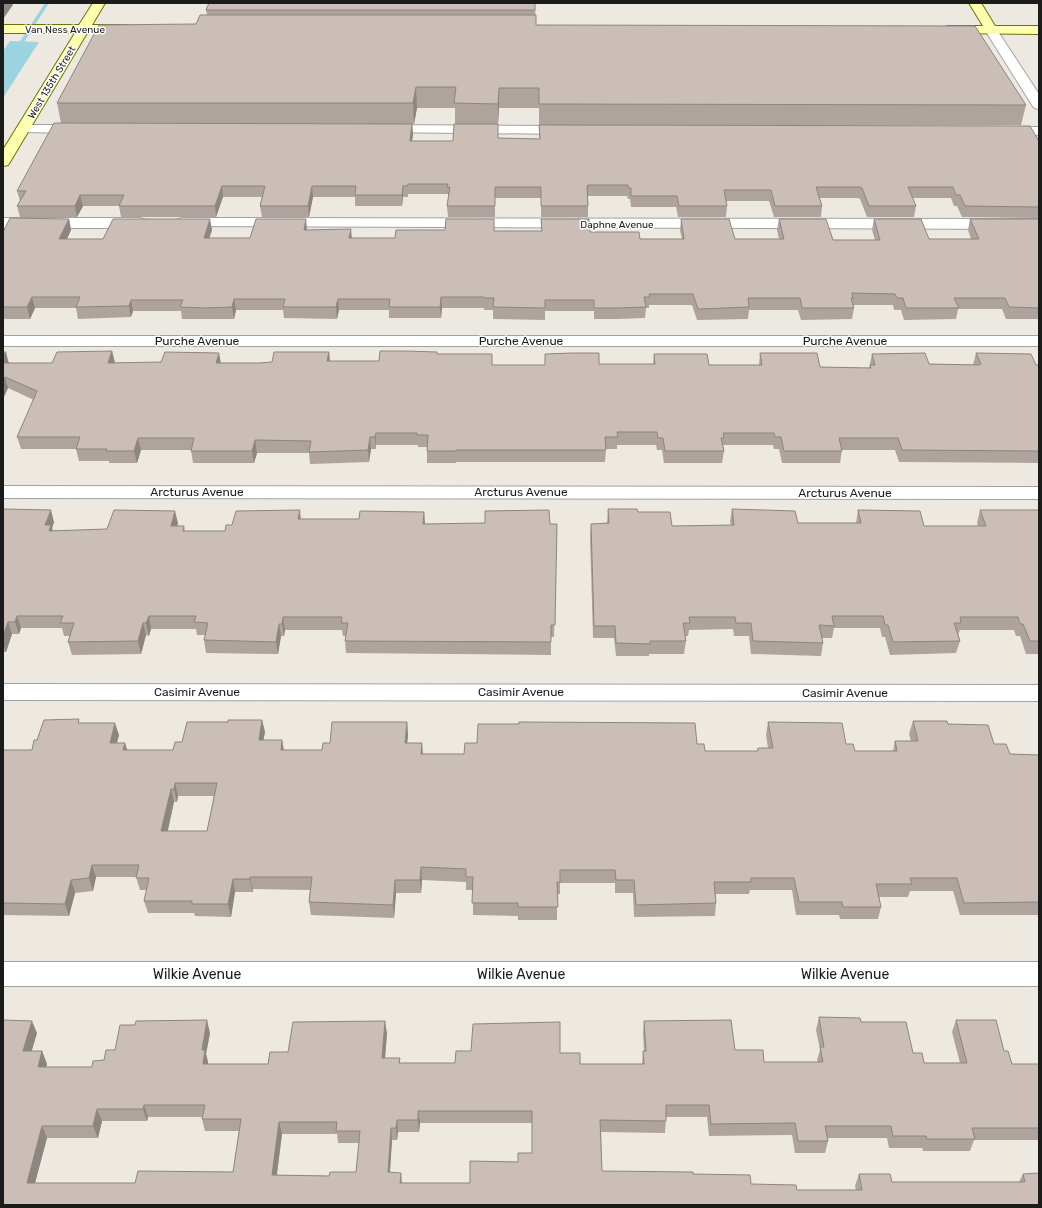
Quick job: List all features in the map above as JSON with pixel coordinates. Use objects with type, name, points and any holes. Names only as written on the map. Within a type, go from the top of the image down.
[{"type":"street","name":"West 135th Street","points":[[3,162],[99,3]]},
{"type":"street","points":[[974,3],[1039,105]]},
{"type":"street","name":"Van Ness Avenue","points":[[3,29],[137,29]]},
{"type":"street","points":[[937,30],[1039,30]]},
{"type":"street","points":[[23,129],[94,129]]},
{"type":"street","points":[[372,129],[586,130]]},
{"type":"street","points":[[991,131],[1039,131]]},
{"type":"street","points":[[3,223],[154,223]]},
{"type":"street","name":"Daphne Avenue","points":[[170,223],[1039,224]]},
{"type":"street","name":"Purche Avenue","points":[[3,341],[1039,341]]},
{"type":"street","name":"Arcturus Avenue","points":[[3,492],[1039,493]]},
{"type":"street","name":"Casimir Avenue","points":[[3,692],[1039,693]]},
{"type":"street","name":"Wilkie Avenue","points":[[3,974],[1039,974]]},
{"type":"water","points":[[10,41],[39,42],[3,98],[3,51]]},
{"type":"building","points":[[209,3],[535,3],[535,10],[206,10]]},
{"type":"building","points":[[200,15],[536,15],[536,25],[975,26],[1026,105],[539,104],[539,88],[499,88],[498,104],[454,103],[456,87],[416,87],[413,103],[57,103],[99,25],[196,24]]},
{"type":"building","points":[[54,123],[412,124],[410,141],[453,141],[454,124],[498,124],[498,138],[540,139],[539,125],[1030,126],[1039,141],[1039,207],[965,206],[960,195],[956,195],[953,187],[908,187],[916,206],[869,206],[862,188],[860,187],[816,187],[822,206],[775,206],[771,190],[724,190],[727,206],[679,206],[677,196],[631,196],[631,188],[628,188],[628,185],[588,185],[588,206],[541,206],[541,187],[495,187],[495,206],[447,206],[450,187],[447,187],[448,184],[408,184],[407,186],[403,186],[402,195],[355,195],[356,186],[312,186],[308,206],[260,206],[265,186],[222,186],[215,206],[119,206],[124,195],[80,195],[75,206],[17,206],[26,191],[17,191]]},
{"type":"building","points":[[10,218],[69,219],[59,239],[103,239],[113,219],[210,219],[204,238],[250,238],[256,219],[306,219],[304,230],[351,229],[349,238],[395,238],[396,230],[445,230],[446,219],[494,219],[494,231],[542,231],[541,219],[589,219],[590,232],[639,232],[640,239],[684,239],[681,219],[729,219],[735,239],[784,239],[779,219],[826,219],[833,240],[880,240],[874,219],[921,219],[929,239],[979,239],[970,219],[1039,219],[1039,308],[1009,307],[1005,298],[954,298],[959,308],[906,308],[903,298],[897,298],[895,294],[852,293],[853,298],[851,298],[854,308],[802,308],[800,298],[748,298],[749,307],[698,309],[693,294],[649,294],[650,297],[644,297],[646,307],[618,308],[594,308],[594,300],[545,300],[545,308],[493,307],[494,298],[484,297],[441,297],[440,307],[389,307],[390,299],[338,299],[336,307],[283,307],[285,299],[234,299],[232,307],[205,308],[180,307],[183,300],[131,300],[129,306],[76,307],[80,297],[32,297],[27,307],[3,307],[3,232]]},
{"type":"building","points":[[112,351],[108,363],[161,362],[165,352],[219,353],[216,363],[272,362],[274,352],[329,352],[327,361],[379,361],[380,351],[406,351],[437,352],[437,354],[492,354],[492,365],[545,365],[545,354],[599,353],[599,364],[655,364],[654,354],[707,354],[709,365],[762,365],[760,353],[817,353],[820,367],[871,368],[870,365],[875,365],[872,354],[925,353],[929,364],[979,365],[981,364],[976,353],[1031,354],[1036,365],[1039,365],[1039,451],[902,450],[898,438],[839,438],[842,451],[784,451],[781,437],[775,437],[774,433],[723,433],[724,438],[721,438],[724,451],[665,451],[663,438],[658,438],[657,432],[617,432],[618,437],[605,437],[606,450],[427,451],[428,435],[417,435],[417,433],[376,433],[375,437],[370,437],[368,450],[309,452],[311,441],[255,440],[252,451],[191,451],[194,438],[138,438],[134,451],[106,451],[107,449],[76,449],[80,437],[17,437],[37,391],[5,377],[3,380],[3,363],[52,363],[57,352]]},
{"type":"building","points":[[3,509],[51,510],[45,525],[51,525],[49,531],[107,529],[114,510],[175,511],[171,526],[184,526],[183,531],[225,531],[226,525],[232,525],[236,511],[300,510],[298,519],[359,519],[360,511],[424,512],[423,524],[485,523],[485,511],[549,510],[550,524],[557,524],[555,625],[551,625],[551,642],[345,641],[348,623],[341,623],[342,617],[283,617],[282,624],[279,624],[276,642],[204,640],[208,623],[194,622],[196,616],[149,616],[146,623],[143,623],[138,641],[68,642],[74,623],[60,623],[63,616],[17,616],[15,622],[8,622],[3,636]]},
{"type":"building","points":[[608,509],[637,509],[638,512],[670,512],[672,526],[734,525],[732,509],[795,511],[798,523],[861,523],[858,510],[920,511],[924,526],[986,526],[980,510],[1039,510],[1039,641],[1030,641],[1023,624],[1020,624],[1018,617],[960,617],[961,623],[954,623],[960,641],[893,642],[888,625],[885,625],[883,616],[832,616],[834,626],[819,625],[823,643],[753,641],[751,623],[736,623],[735,617],[689,617],[690,623],[683,623],[686,641],[650,641],[650,644],[616,643],[615,626],[594,626],[591,524],[609,523]]},
{"type":"building","points":[[79,719],[78,723],[115,723],[110,743],[125,743],[123,750],[173,750],[175,742],[182,742],[187,722],[262,720],[259,740],[282,740],[281,750],[322,750],[323,743],[330,743],[332,722],[407,722],[405,743],[422,743],[421,754],[464,754],[465,743],[477,743],[478,724],[519,724],[519,722],[695,723],[697,744],[704,744],[705,751],[758,751],[758,748],[773,748],[768,722],[842,723],[846,744],[853,744],[855,751],[897,751],[895,741],[918,741],[913,721],[947,721],[948,724],[988,725],[994,744],[1006,744],[1010,754],[1039,755],[1039,902],[964,903],[957,878],[910,878],[912,884],[876,884],[881,907],[843,907],[842,902],[799,902],[794,878],[751,878],[751,882],[714,882],[716,903],[636,905],[634,880],[616,880],[615,870],[560,870],[560,882],[557,882],[558,907],[518,907],[518,903],[472,903],[473,877],[466,877],[466,869],[421,867],[420,880],[395,880],[393,905],[309,902],[312,877],[250,877],[250,879],[233,879],[228,904],[192,904],[192,901],[144,901],[149,878],[136,878],[139,865],[92,865],[89,878],[71,880],[65,904],[3,903],[3,750],[32,750],[34,740],[37,740],[44,720]],"holes":[[[175,783],[217,783],[207,831],[161,831],[171,789],[174,789]]]},
{"type":"building","points":[[819,1017],[860,1018],[861,1022],[906,1022],[913,1053],[922,1053],[924,1063],[967,1063],[956,1020],[996,1020],[1004,1051],[1008,1051],[1012,1064],[1039,1064],[1039,1128],[972,1128],[975,1139],[927,1139],[926,1136],[893,1136],[891,1126],[825,1126],[828,1141],[798,1141],[795,1123],[711,1124],[709,1105],[666,1105],[666,1121],[600,1120],[602,1171],[693,1172],[693,1174],[750,1175],[751,1184],[796,1185],[797,1190],[862,1190],[859,1174],[890,1174],[892,1182],[1025,1182],[1023,1174],[1039,1173],[1039,1205],[3,1205],[3,1020],[32,1021],[23,1051],[42,1051],[38,1067],[92,1067],[93,1061],[104,1060],[106,1050],[115,1050],[120,1025],[135,1025],[136,1021],[207,1020],[202,1050],[205,1050],[203,1064],[268,1064],[270,1052],[288,1052],[293,1022],[385,1021],[382,1058],[400,1058],[399,1063],[455,1063],[456,1051],[471,1051],[473,1024],[560,1022],[560,1053],[580,1053],[580,1064],[644,1064],[643,1051],[646,1051],[644,1021],[731,1020],[735,1050],[763,1050],[764,1062],[823,1062],[820,1047],[824,1047]],"holes":[[[144,1105],[205,1105],[202,1119],[241,1119],[233,1172],[138,1171],[135,1183],[27,1183],[42,1126],[93,1126],[97,1109],[143,1109]],[[418,1111],[532,1111],[532,1153],[518,1153],[518,1162],[470,1161],[470,1183],[400,1183],[401,1173],[388,1172],[391,1128],[396,1128],[397,1120],[418,1120]],[[279,1122],[337,1122],[336,1131],[360,1131],[356,1172],[330,1172],[329,1176],[272,1175]]]},
{"type":"waterway","points":[[17,49],[47,3]]}]
